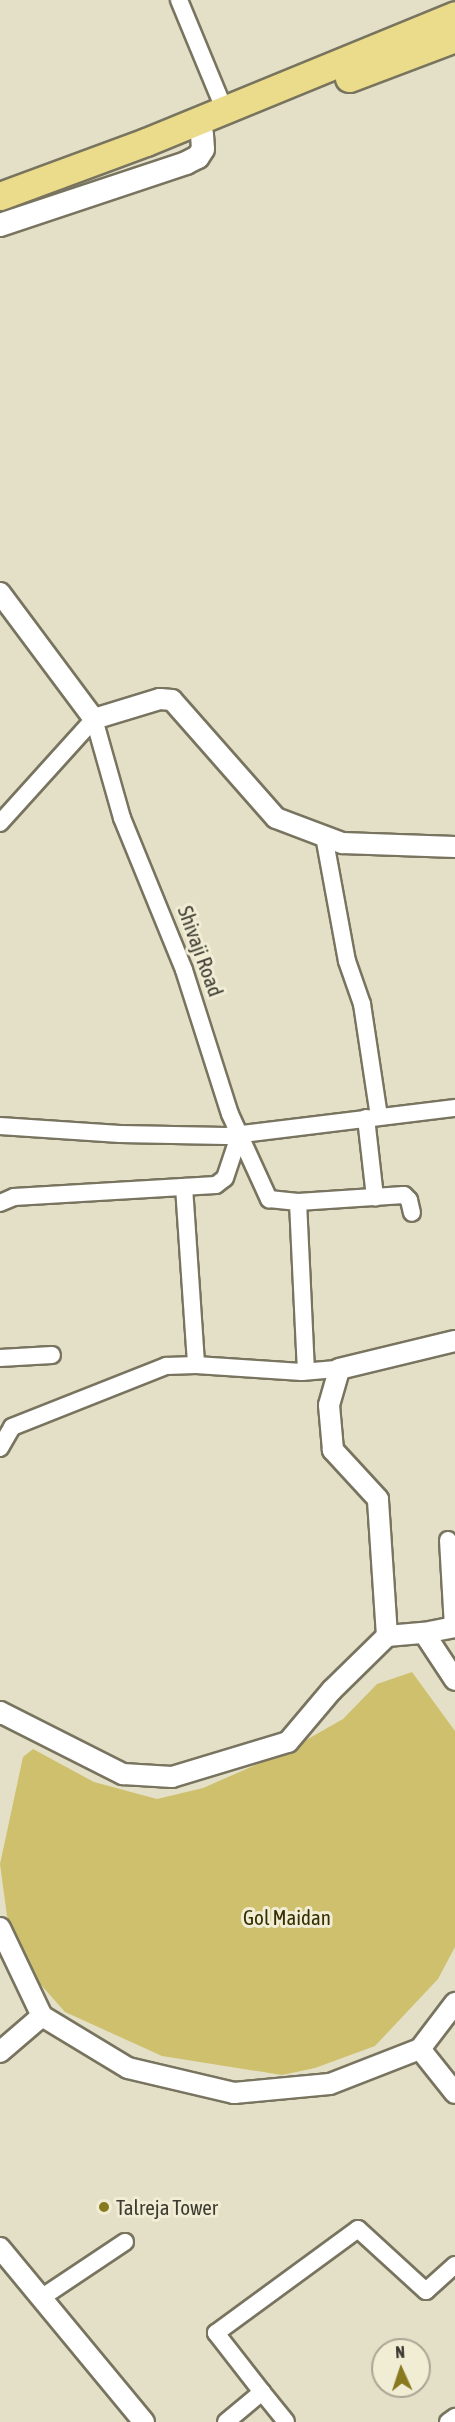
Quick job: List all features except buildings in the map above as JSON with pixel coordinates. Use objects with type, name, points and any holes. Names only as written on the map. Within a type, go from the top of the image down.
[{"type":"highway","points":[[0,210],[149,148],[223,108],[304,78],[455,15]]},
{"type":"highway","points":[[0,196],[149,148],[202,134],[455,38]]},
{"type":"main road","points":[[0,183],[223,108]]},
{"type":"main road","points":[[0,225],[192,160],[203,149],[202,134]]},
{"type":"street","points":[[179,0],[223,108]]},
{"type":"street","name":"Shivaji Road","points":[[0,593],[94,719],[122,818],[184,970],[230,1114],[269,1198],[298,1202],[404,1195],[409,1200],[412,1213]]},
{"type":"street","points":[[0,823],[94,719],[160,699],[172,700],[276,818],[342,843],[455,847]]},
{"type":"street","points":[[324,836],[347,961],[362,1004],[372,1117],[375,1197]]},
{"type":"street","points":[[0,1126],[120,1134],[226,1136],[455,1108]]},
{"type":"street","points":[[0,1203],[14,1197],[216,1185],[225,1178],[240,1133]]},
{"type":"street","points":[[184,1187],[196,1365]]},
{"type":"street","points":[[298,1202],[306,1371]]},
{"type":"street","points":[[0,1448],[6,1425],[166,1366],[196,1365],[306,1371],[339,1368],[455,1341]]},
{"type":"street","points":[[0,1358],[52,1354]]},
{"type":"street","points":[[339,1368],[329,1405],[333,1450],[378,1499],[387,1636]]},
{"type":"street","points":[[0,1712],[123,1774],[172,1777],[288,1742],[332,1690],[373,1647],[387,1636],[454,1627],[448,1540]]},
{"type":"street","points":[[424,1632],[455,1680]]},
{"type":"street","points":[[0,1928],[42,2016],[128,2068],[234,2093],[330,2084],[420,2049],[455,2003]]},
{"type":"street","points":[[0,2052],[42,2016]]},
{"type":"street","points":[[420,2049],[455,2093]]},
{"type":"street","points":[[286,2422],[216,2333],[357,2229],[426,2291],[455,2265]]},
{"type":"street","points":[[41,2298],[125,2242]]},
{"type":"street","points":[[0,2248],[144,2422]]},
{"type":"street","points":[[226,2422],[262,2392]]},
{"type":"street","points":[[448,2422],[455,2416]]},
{"type":"green space","name":"Gol Maidan","points":[[412,1672],[455,1731],[455,1947],[438,1979],[375,2046],[315,2068],[282,2075],[162,2056],[65,2012],[34,1977],[7,1916],[0,1864],[23,1757],[33,1749],[94,1782],[157,1799],[203,1788],[285,1752],[343,1719],[377,1684]]},
{"type":"place","name":"Talreja Tower","points":[[104,2207]]}]
